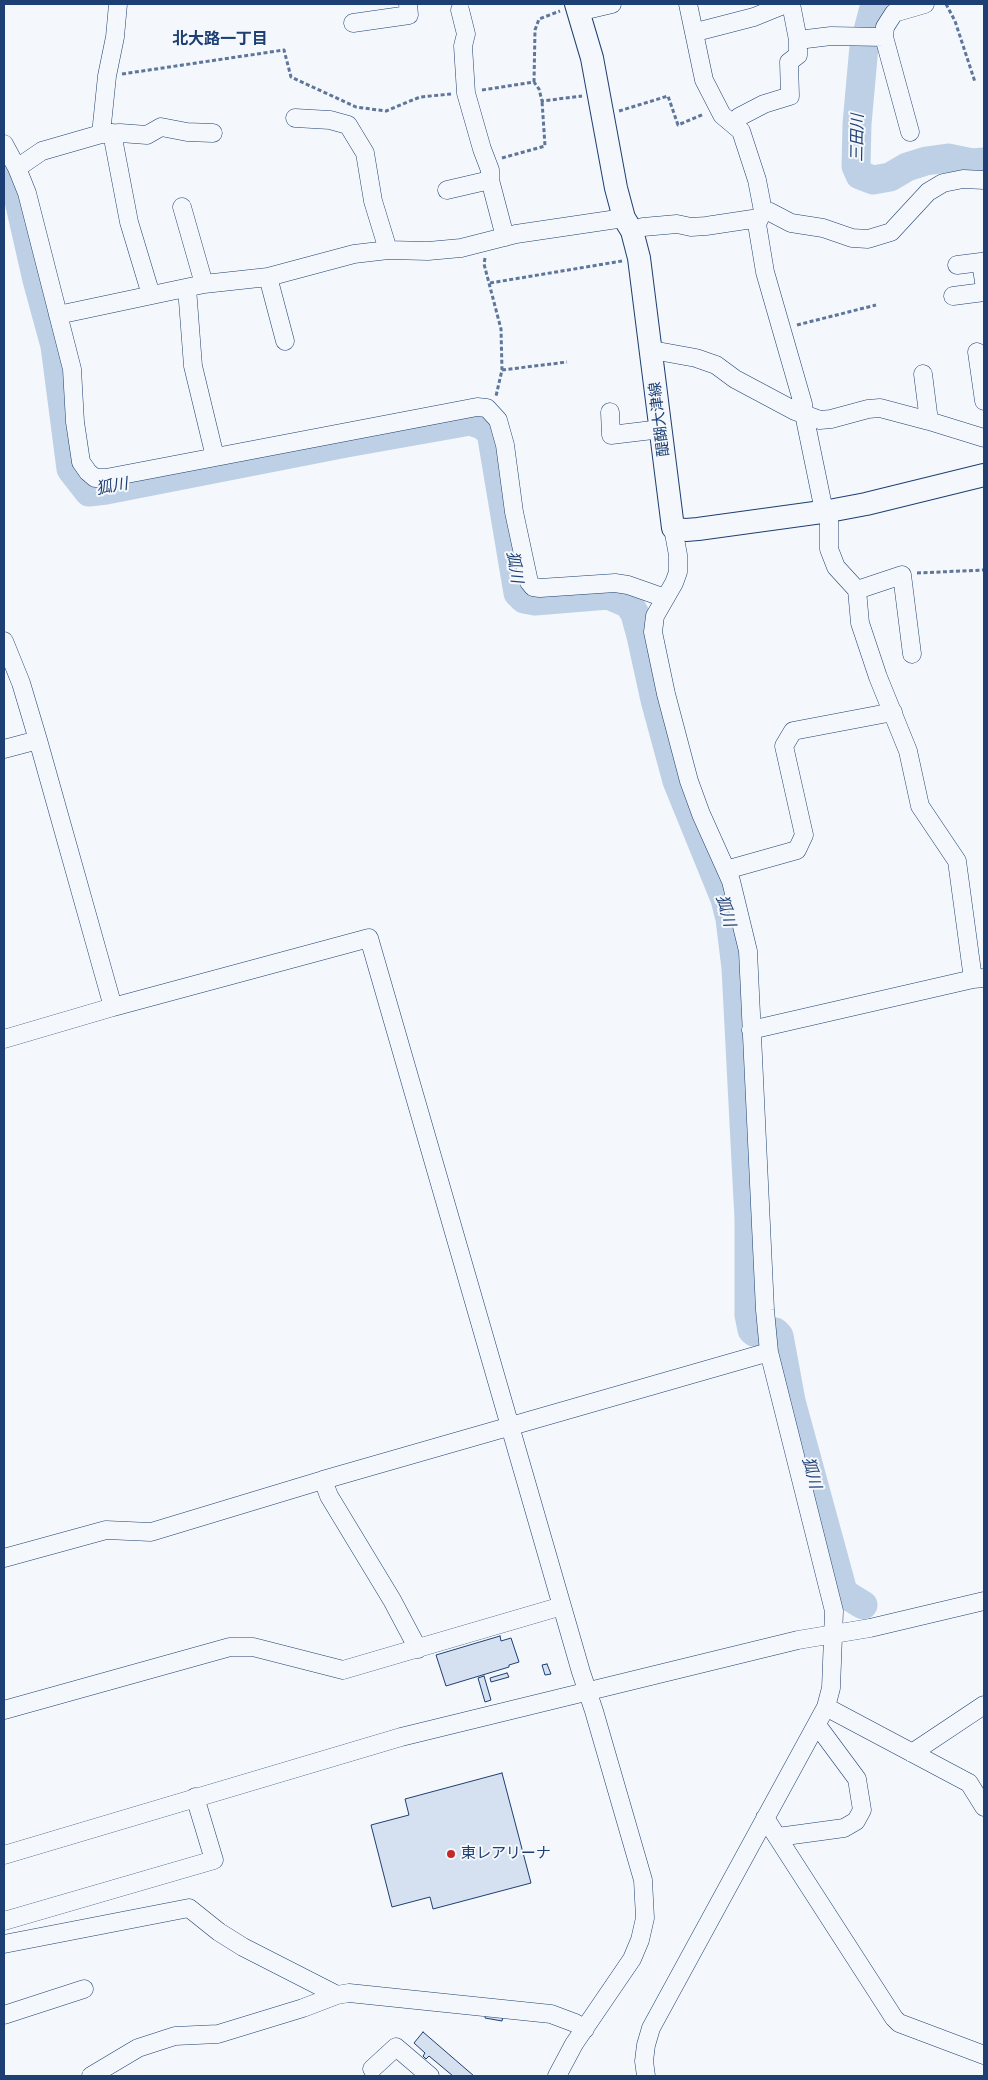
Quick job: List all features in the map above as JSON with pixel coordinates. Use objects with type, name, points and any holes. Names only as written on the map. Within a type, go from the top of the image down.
[{"type":"main road","name":"醍醐大津線","points":[[577,7],[592,58],[612,170],[640,258],[674,528]]},
{"type":"main road","points":[[674,528],[698,529],[826,511],[866,504],[984,475]]},
{"type":"street","points":[[118,4],[115,37],[107,76],[106,134],[151,295]]},
{"type":"street","points":[[353,24],[409,15],[408,4]]},
{"type":"street","points":[[577,7],[612,4]]},
{"type":"street","points":[[688,4],[696,32],[699,61],[704,80],[722,115],[741,131],[757,180],[761,214],[757,224],[765,272],[803,404],[826,511],[829,549],[836,567],[857,590],[860,623],[878,677],[894,712],[908,751],[920,806],[957,861],[979,979],[751,1030]]},
{"type":"street","points":[[696,32],[754,18],[786,4]]},
{"type":"street","points":[[733,124],[739,117],[758,107],[790,96],[789,62],[798,55],[798,40],[791,4]]},
{"type":"street","points":[[798,40],[831,36],[872,36],[885,27],[894,12],[925,4]]},
{"type":"street","points":[[459,11],[466,34],[463,46],[466,92],[489,171],[497,239]]},
{"type":"street","points":[[872,36],[910,132]]},
{"type":"street","points":[[295,118],[330,120],[348,125],[365,153],[373,201],[388,250]]},
{"type":"street","points":[[17,168],[42,150],[106,134],[147,135],[161,127],[187,132],[213,133]]},
{"type":"street","points":[[4,144],[17,168],[27,193],[72,369],[75,422],[81,462],[95,478],[106,478],[467,409],[487,408],[498,420],[505,445],[514,512],[529,582],[533,587],[615,583],[628,585],[665,598]]},
{"type":"street","points":[[447,190],[489,171]]},
{"type":"street","points":[[58,315],[195,286],[268,277],[354,254],[388,250],[428,251],[461,248],[497,239],[628,224],[643,227],[677,224],[691,227],[706,226],[770,212],[791,223],[822,228],[852,238],[868,239],[891,232],[928,192],[943,183],[963,179],[984,180]]},
{"type":"street","points":[[182,207],[195,286],[193,366],[215,457]]},
{"type":"street","points":[[957,265],[982,262],[984,282]]},
{"type":"street","points":[[268,277],[285,341]]},
{"type":"street","points":[[953,296],[984,292]]},
{"type":"street","points":[[652,350],[696,358],[716,365],[735,379],[795,411],[820,420],[880,408],[929,420],[984,438]]},
{"type":"street","points":[[977,352],[984,401]]},
{"type":"street","points":[[922,374],[929,420]]},
{"type":"street","points":[[610,412],[611,435],[661,429]]},
{"type":"street","points":[[646,2076],[644,2061],[651,2028],[826,1707],[831,1688],[834,1610],[768,1352],[748,951],[731,881],[689,781],[666,694],[653,632],[655,616],[674,583],[678,572],[678,555],[674,528]]},
{"type":"street","points":[[857,590],[902,576],[912,654]]},
{"type":"street","points":[[4,641],[21,683],[38,740],[113,1007]]},
{"type":"street","points":[[726,870],[797,850],[804,835],[784,746],[793,731],[894,712]]},
{"type":"street","points":[[4,749],[38,740]]},
{"type":"street","points":[[4,1039],[113,1007],[368,938],[643,1880],[645,1918],[640,1940],[632,1959],[584,2028],[557,2076]]},
{"type":"street","points":[[4,1558],[106,1530],[151,1532],[323,1480],[511,1428],[768,1352]]},
{"type":"street","points":[[323,1480],[329,1496],[392,1600],[418,1649]]},
{"type":"street","points":[[4,1855],[195,1796],[401,1737],[798,1640],[870,1628],[984,1601]]},
{"type":"street","points":[[4,1710],[230,1647],[252,1647],[343,1670],[562,1606]]},
{"type":"street","points":[[912,1753],[984,1705]]},
{"type":"street","points":[[826,1707],[969,1784],[984,1807]]},
{"type":"street","points":[[778,1837],[844,1828],[856,1821],[862,1810],[857,1779],[816,1724]]},
{"type":"street","points":[[4,1921],[214,1860],[195,1796]]},
{"type":"street","points":[[766,1818],[894,2018],[900,2023],[984,2055]]},
{"type":"street","points":[[4,1944],[189,1908],[219,1932],[243,1947],[337,1995]]},
{"type":"street","points":[[4,2015],[84,1989]]},
{"type":"street","points":[[90,2076],[138,2048],[174,2036],[218,2034],[303,2008],[337,1995],[349,1993],[551,2014],[584,2028]]},
{"type":"street","points":[[372,2069],[396,2047],[430,2076]]},
{"type":"path","points":[[946,4],[955,21],[975,82]]},
{"type":"path","points":[[489,171],[545,146],[542,101],[539,88],[534,82],[535,30],[539,19],[546,14],[577,7]]},
{"type":"path","points":[[107,76],[284,50],[291,78],[356,107],[386,111],[420,97],[534,82]]},
{"type":"path","points":[[542,101],[600,105],[668,96],[678,124],[718,108]]},
{"type":"path","points":[[487,408],[495,398],[502,370],[501,329],[484,264],[497,239]]},
{"type":"path","points":[[490,283],[640,258]]},
{"type":"path","points":[[782,329],[876,305]]},
{"type":"path","points":[[502,370],[567,362]]},
{"type":"path","points":[[902,576],[984,570]]},
{"type":"building","points":[[500,1636],[501,1641],[511,1638],[519,1662],[509,1665],[509,1667],[446,1686],[436,1655]]},
{"type":"building","points":[[547,1664],[551,1674],[545,1675],[542,1665]]},
{"type":"building","points":[[507,1673],[509,1677],[491,1682],[490,1678]]},
{"type":"building","points":[[484,1676],[491,1700],[485,1702],[478,1678]]},
{"type":"building","name":"東レアリーナ","points":[[502,1773],[531,1883],[433,1909],[430,1897],[392,1907],[371,1825],[409,1815],[405,1799]]},
{"type":"building","points":[[486,2013],[503,2016],[502,2021],[485,2018]]},
{"type":"building","points":[[423,2032],[474,2076],[453,2076],[429,2056],[426,2059],[423,2056],[425,2053],[414,2043]]},
{"type":"waterway","name":"三田川","points":[[875,4],[864,46],[857,124],[856,166],[860,175],[873,180],[890,177],[907,167],[926,161],[948,158],[972,163],[984,162]]},
{"type":"waterway","name":"狐川","points":[[4,167],[17,192],[37,280],[55,346],[71,469],[89,492],[470,421],[482,425],[491,432],[518,593],[524,599],[535,601],[608,595],[629,604],[635,614],[641,636],[655,700],[677,781],[725,899],[730,919],[736,968],[749,1219],[749,1315],[754,1332]]},
{"type":"waterway","name":"狐川","points":[[775,1332],[779,1336],[791,1401],[842,1588],[845,1594],[863,1605]]},
{"type":"place","name":"東レアリーナ","points":[[451,1854]]},
{"type":"district","name":"北大路一丁目","points":[[220,40]]}]
